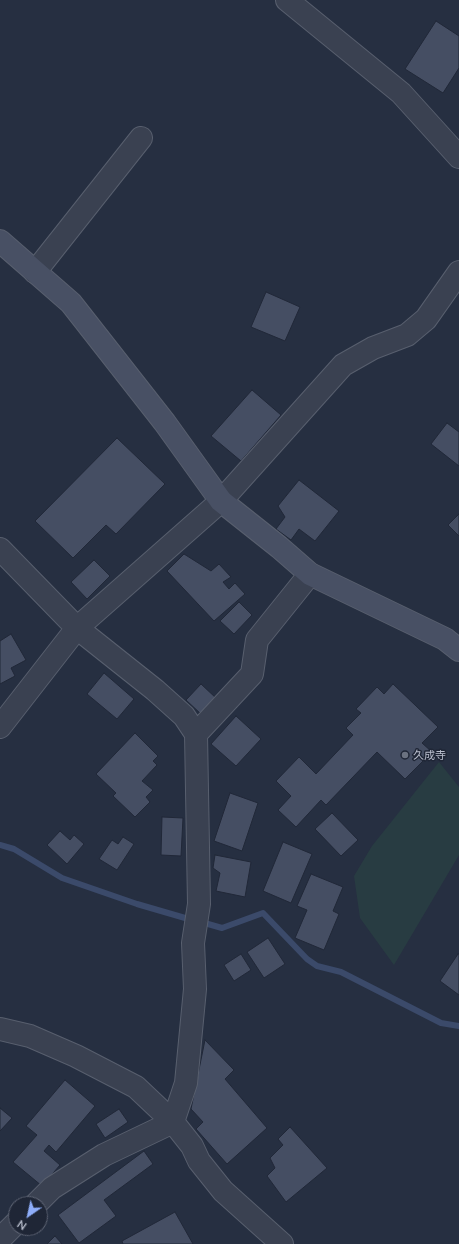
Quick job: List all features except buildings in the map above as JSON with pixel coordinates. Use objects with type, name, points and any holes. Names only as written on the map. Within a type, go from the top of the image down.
[{"type":"street","points":[[287,0],[401,93],[459,157]]},
{"type":"street","points":[[35,272],[141,138]]},
{"type":"street","points":[[0,241],[71,304],[165,423],[221,500],[280,547],[310,574],[445,639],[459,650]]},
{"type":"street","points":[[0,727],[77,628],[221,500],[343,365],[373,348],[407,335],[426,319],[459,272]]},
{"type":"street","points":[[0,549],[77,628],[155,690],[184,716],[196,734],[199,904],[193,942],[195,989],[186,1082],[173,1122],[104,1155],[52,1188],[44,1196]]},
{"type":"street","points":[[196,734],[252,674],[257,640],[310,574]]},
{"type":"street","points":[[0,1029],[30,1036],[76,1056],[136,1087],[173,1122],[192,1146],[199,1161],[223,1191],[282,1244]]},
{"type":"street","points":[[0,1239],[8,1231]]},
{"type":"shaded area","points":[[439,762],[459,787],[459,855],[394,965],[360,918],[354,876],[372,846]]},
{"type":"waterway","points":[[0,845],[14,849],[62,878],[137,904],[192,920]]},
{"type":"waterway","points":[[201,922],[222,928],[263,913],[307,959],[317,966],[341,972],[441,1023],[459,1026]]},
{"type":"place","name":"久成寺","points":[[405,755]]}]
